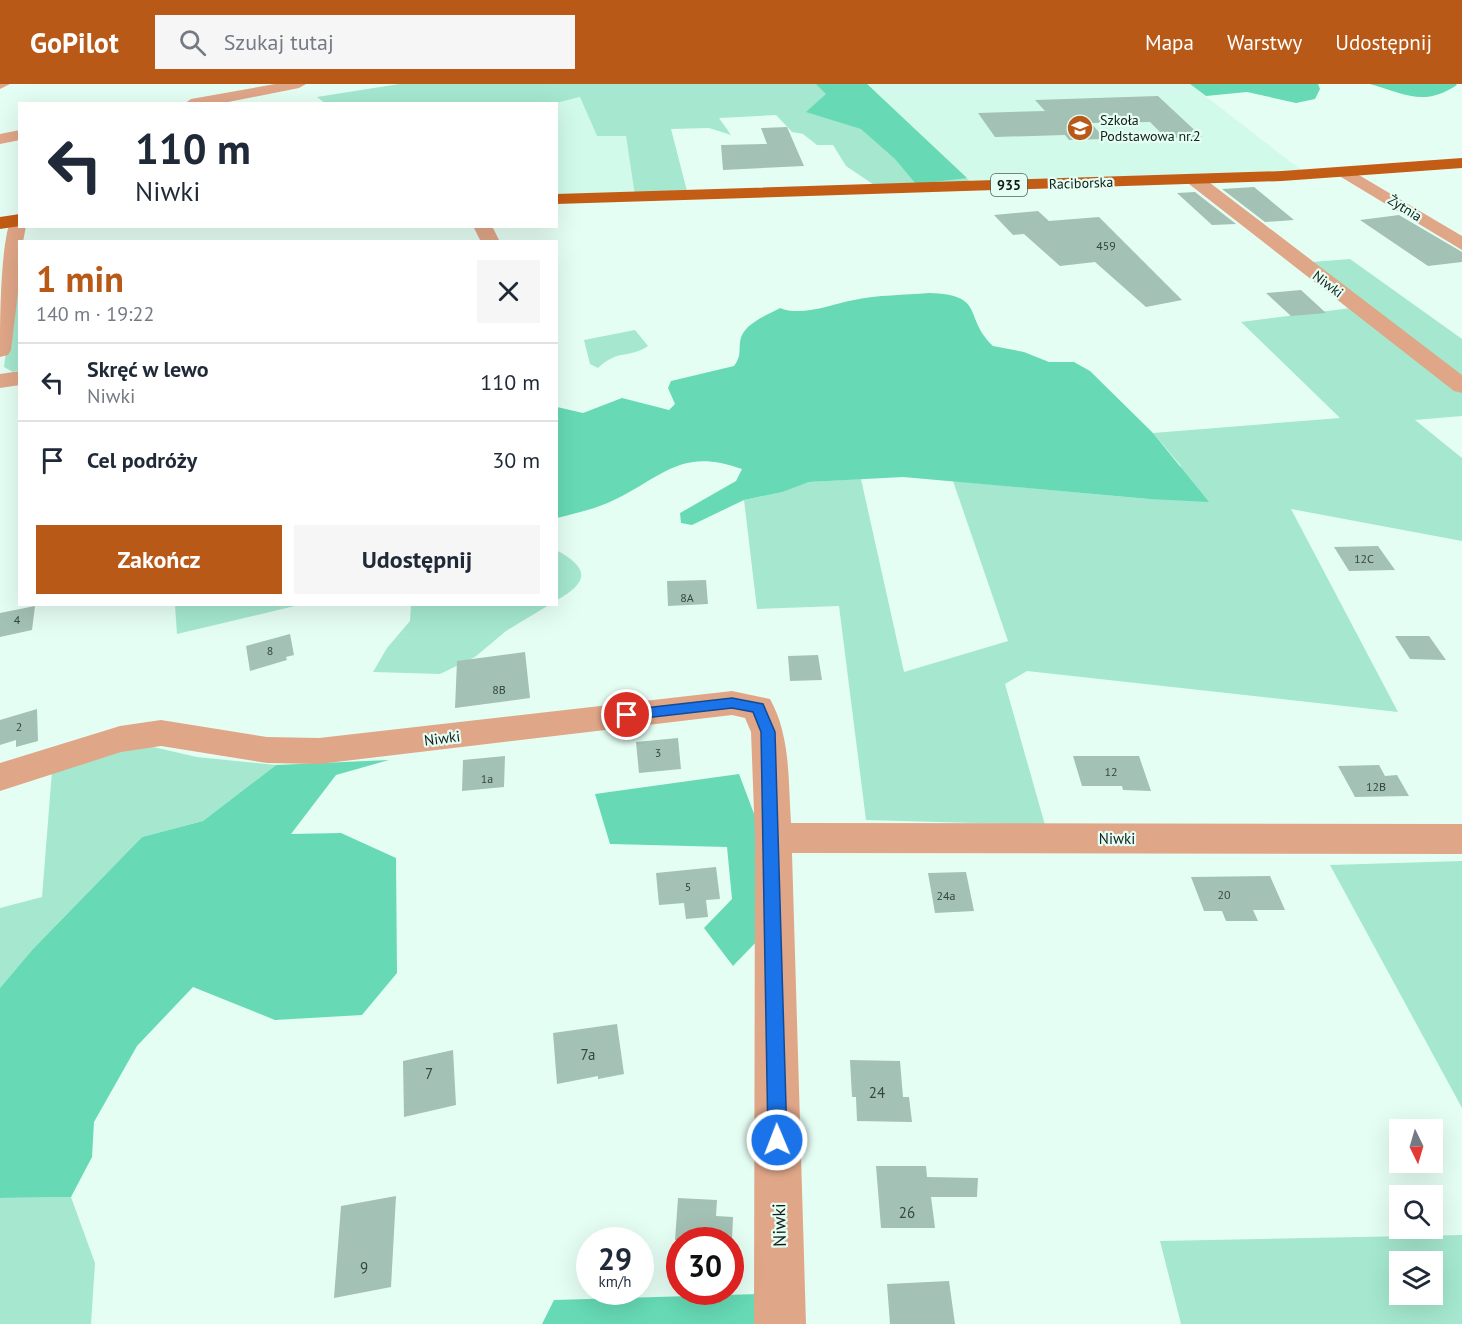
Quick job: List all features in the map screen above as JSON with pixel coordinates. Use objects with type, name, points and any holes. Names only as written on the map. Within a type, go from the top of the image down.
[{"type":"main road","name":"Raciborska","points":[[558,199],[1195,180],[1347,173],[1462,163]]},
{"type":"main road","points":[[0,223],[18,220]]},
{"type":"street","points":[[202,102],[299,84]]},
{"type":"street","points":[[0,139],[18,135]]},
{"type":"street","name":"Żytnia","points":[[1347,173],[1462,244]]},
{"type":"street","name":"Niwki","points":[[1195,180],[1462,386]]},
{"type":"street","points":[[0,350],[15,231],[18,223]]},
{"type":"street","points":[[0,381],[18,378]]},
{"type":"street","name":"Niwki","points":[[0,777],[120,739],[161,733],[267,750],[320,751],[732,703],[758,708],[768,732],[773,838],[780,1324]]},
{"type":"street","name":"Niwki","points":[[773,838],[1462,839]]},
{"type":"shaded area","points":[[399,84],[867,84],[975,186],[880,189],[846,166],[833,145],[817,145],[803,134],[792,132],[776,115],[719,118],[731,135],[709,128],[671,129],[688,195],[635,196],[626,136],[597,136],[580,97],[558,102],[323,102],[317,97]]},
{"type":"shaded area","name":"Szkoła Podstawowa nr.2","points":[[867,84],[1190,84],[1301,170],[971,182]]},
{"type":"shaded area","points":[[581,97],[597,136],[626,136],[635,196],[558,199],[558,103]]},
{"type":"shaded area","points":[[1350,259],[1462,339],[1462,416],[1415,420],[1462,458],[1462,541],[1291,509],[1398,712],[1027,671],[1005,684],[1045,825],[866,820],[839,606],[757,609],[744,500],[809,482],[861,479],[904,672],[1008,641],[953,481],[1149,499],[1181,466],[1153,433],[1340,418],[1241,322],[1367,306],[1312,262]]},
{"type":"shaded area","points":[[18,290],[18,370],[13,372],[4,367],[14,291]]},
{"type":"shaded area","points":[[635,330],[648,346],[611,358],[598,368],[590,364],[584,340]]},
{"type":"shaded area","points":[[558,551],[580,569],[580,581],[558,599]]},
{"type":"shaded area","points":[[175,606],[295,606],[177,634]]},
{"type":"shaded area","points":[[411,606],[547,606],[506,631],[475,657],[440,674],[373,672],[387,648],[410,621]]},
{"type":"shaded area","points":[[140,744],[197,757],[276,765],[203,821],[142,837],[32,950],[0,988],[0,908],[42,897],[52,771]]},
{"type":"shaded area","points":[[1462,861],[1462,1108],[1330,865]]},
{"type":"shaded area","points":[[71,1197],[95,1263],[91,1324],[0,1324],[0,1198]]},
{"type":"shaded area","points":[[1443,1235],[1462,1235],[1462,1324],[1181,1324],[1160,1241],[1389,1236],[1389,1239],[1443,1239]]},
{"type":"green space","points":[[816,84],[867,84],[967,178],[916,184],[895,159],[861,129],[806,112],[826,94]]},
{"type":"green space","points":[[1190,84],[1318,84],[1320,89],[1315,99],[1296,103],[1247,92],[1206,96]]},
{"type":"green space","points":[[1370,84],[1457,85],[1434,96],[1424,97],[1404,95]]},
{"type":"green space","points":[[929,293],[959,298],[967,303],[984,335],[993,346],[1024,352],[1049,362],[1074,362],[1090,371],[1153,433],[1209,502],[1149,499],[903,477],[809,482],[782,492],[744,500],[692,525],[681,523],[680,513],[736,481],[742,469],[703,461],[674,467],[607,503],[558,518],[558,407],[583,413],[622,398],[669,410],[675,404],[668,388],[671,381],[734,366],[739,357],[740,342],[745,330],[780,308],[798,311],[817,309],[882,296]]},
{"type":"green space","points":[[389,760],[336,775],[291,834],[341,833],[396,858],[397,973],[362,1015],[275,1020],[193,987],[137,1046],[94,1122],[92,1157],[71,1197],[0,1198],[0,988],[32,950],[142,837],[203,821],[276,765]]},
{"type":"green space","points":[[739,774],[764,840],[760,938],[733,966],[704,928],[732,899],[727,847],[610,844],[595,794]]},
{"type":"green space","points":[[744,1294],[759,1294],[758,1324],[542,1324],[554,1300],[576,1299],[576,1305],[654,1305],[654,1297],[666,1297],[666,1305],[744,1305]]},
{"type":"building","name":"Szkoła Podstawowa nr.2","points":[[1158,96],[1202,137],[1166,138],[1150,122],[1091,123],[1105,139],[1069,140],[1065,135],[995,137],[978,113],[1045,111],[1035,100]]},
{"type":"building","points":[[787,127],[804,166],[723,170],[721,145],[767,144],[761,128]]},
{"type":"building","points":[[1254,187],[1294,220],[1265,222],[1222,189]]},
{"type":"building","points":[[1195,192],[1236,224],[1212,225],[1177,193]]},
{"type":"building","points":[[1038,211],[1049,221],[1099,217],[1182,300],[1146,307],[1095,262],[1060,266],[1024,234],[1013,235],[994,215]]},
{"type":"building","points":[[1399,215],[1462,252],[1462,262],[1428,266],[1360,220]]},
{"type":"building","points":[[1301,290],[1326,313],[1291,316],[1266,293]]},
{"type":"building","points":[[1378,546],[1395,570],[1349,571],[1334,547]]},
{"type":"building","points":[[706,580],[708,604],[668,606],[667,581]]},
{"type":"building","points":[[35,606],[32,630],[0,637],[0,613]]},
{"type":"building","points":[[290,634],[294,655],[286,657],[287,660],[250,671],[246,646]]},
{"type":"building","points":[[1395,636],[1429,636],[1446,660],[1410,659]]},
{"type":"building","points":[[525,652],[530,698],[455,708],[457,661]]},
{"type":"building","points":[[818,655],[822,680],[790,681],[788,656]]},
{"type":"building","points":[[37,709],[38,741],[16,747],[16,740],[0,745],[0,720]]},
{"type":"building","points":[[678,738],[681,769],[639,773],[636,742]]},
{"type":"building","points":[[505,756],[504,787],[462,791],[463,760]]},
{"type":"building","points":[[1073,756],[1139,756],[1151,791],[1123,790],[1122,786],[1082,786]]},
{"type":"building","points":[[1379,765],[1385,776],[1397,775],[1409,796],[1355,797],[1338,766]]},
{"type":"building","points":[[716,867],[720,899],[706,900],[708,917],[686,919],[684,903],[659,905],[656,873]]},
{"type":"building","points":[[966,872],[974,911],[935,913],[928,873]]},
{"type":"building","points":[[1270,876],[1285,910],[1253,910],[1258,921],[1226,921],[1222,911],[1204,911],[1191,877]]},
{"type":"building","points":[[617,1024],[624,1074],[598,1079],[598,1076],[557,1084],[553,1033]]},
{"type":"building","points":[[453,1050],[456,1105],[404,1117],[403,1061]]},
{"type":"building","points":[[850,1060],[900,1061],[903,1097],[909,1097],[912,1122],[857,1121],[856,1097],[852,1097]]},
{"type":"building","points":[[876,1166],[926,1166],[927,1177],[978,1178],[977,1197],[931,1197],[935,1228],[881,1228]]},
{"type":"building","points":[[396,1196],[391,1287],[334,1298],[341,1206]]},
{"type":"building","points":[[678,1198],[717,1200],[716,1216],[733,1217],[733,1227],[676,1227]]},
{"type":"building","points":[[949,1281],[955,1324],[890,1324],[887,1284]]},
{"type":"place","name":"Szkoła Podstawowa nr.2","points":[[1080,128]]},
{"type":"route","points":[[627,715],[732,703],[758,708],[768,732],[773,838],[777,1140]]}]
